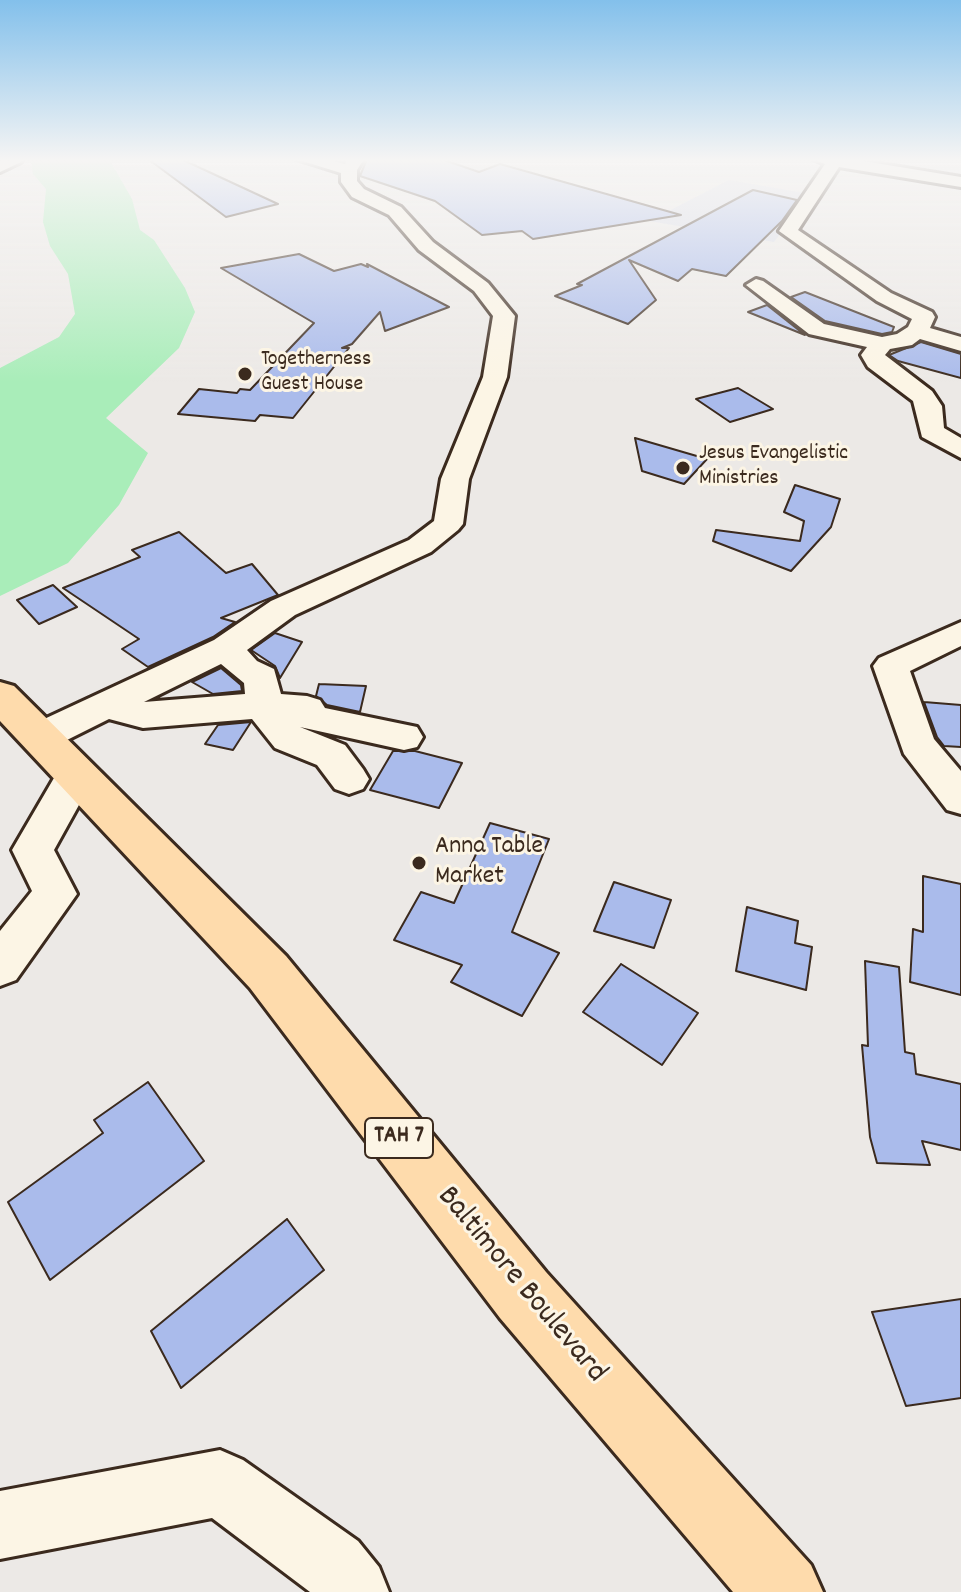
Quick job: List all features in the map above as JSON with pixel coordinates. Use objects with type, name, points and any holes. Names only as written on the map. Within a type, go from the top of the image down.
[{"type":"highway","name":"Baltimore Boulevard","points":[[0,696],[268,972],[523,1295],[784,1592]]},
{"type":"street","points":[[0,966],[55,894],[33,850],[58,756],[107,706],[226,648],[283,608],[420,546],[448,524],[455,479],[495,377],[504,316],[481,287],[426,246],[415,233]]},
{"type":"street","points":[[756,285],[817,329],[882,344],[904,340],[917,331],[924,317],[884,297],[791,233]]},
{"type":"street","points":[[917,331],[961,344]]},
{"type":"street","points":[[882,344],[873,355],[876,362],[923,396],[948,402]]},
{"type":"street","points":[[923,396],[929,406],[931,431],[961,450]]},
{"type":"street","points":[[961,633],[891,666],[917,744],[961,799]]},
{"type":"street","points":[[226,648],[245,669],[261,677],[266,712],[288,738],[331,755],[349,779]]},
{"type":"street","points":[[107,706],[143,715],[266,705],[307,709],[313,718],[404,737]]},
{"type":"street","points":[[0,1525],[220,1483],[333,1566],[354,1592]]},
{"type":"shaded area","points":[[722,233],[781,233],[774,242]]},
{"type":"green space","points":[[46,233],[145,233],[154,240],[185,288],[195,312],[179,348],[106,418],[148,453],[119,505],[68,563],[0,596],[0,368],[59,337],[75,314],[68,274],[50,246]]},
{"type":"building","points":[[525,233],[568,233],[533,239]]},
{"type":"building","points":[[672,233],[769,233],[726,276],[692,269],[678,281],[629,260],[656,300],[628,324],[555,296],[582,285],[577,284]]},
{"type":"building","points":[[299,254],[334,271],[361,264],[368,267],[367,264],[449,307],[385,331],[380,312],[352,344],[342,348],[349,348],[293,418],[260,415],[255,421],[178,414],[199,389],[237,393],[240,389],[250,390],[314,323],[221,268]]},
{"type":"building","points":[[805,292],[894,327],[892,332],[882,334],[825,321],[791,297]]},
{"type":"building","points":[[767,305],[805,335],[748,312]]},
{"type":"building","points":[[921,342],[961,354],[961,378],[898,361],[889,355]]},
{"type":"building","points":[[738,388],[773,409],[730,422],[696,399]]},
{"type":"building","points":[[635,438],[707,459],[684,484],[642,471]]},
{"type":"building","points":[[795,485],[840,499],[831,527],[791,571],[713,541],[716,530],[800,541],[804,521],[784,512]]},
{"type":"building","points":[[179,532],[226,573],[252,564],[278,595],[221,618],[235,622],[213,637],[148,667],[122,649],[139,639],[63,588],[140,557],[132,550]]},
{"type":"building","points":[[53,585],[77,607],[39,624],[17,600]]},
{"type":"building","points":[[275,633],[302,642],[280,678],[275,666],[251,650]]},
{"type":"building","points":[[221,668],[241,685],[242,691],[213,694],[192,682]]},
{"type":"building","points":[[319,684],[366,686],[360,712],[327,705],[316,696]]},
{"type":"building","points":[[924,702],[961,705],[961,747],[944,746],[937,737]]},
{"type":"building","points":[[251,722],[233,750],[205,744],[218,725]]},
{"type":"building","points":[[393,751],[415,751],[462,763],[439,808],[370,790]]},
{"type":"building","points":[[490,823],[549,839],[512,932],[559,953],[522,1016],[451,982],[462,965],[394,940],[421,892],[454,903]]},
{"type":"building","points":[[923,876],[961,884],[961,995],[910,982],[913,929],[923,932]]},
{"type":"building","points":[[614,882],[671,900],[654,948],[594,931]]},
{"type":"building","points":[[747,907],[798,921],[795,943],[812,947],[806,990],[736,971]]},
{"type":"building","points":[[865,961],[899,967],[905,1052],[914,1054],[916,1074],[961,1084],[961,1150],[922,1141],[930,1165],[877,1163],[870,1137],[862,1045],[868,1046]]},
{"type":"building","points":[[621,964],[698,1013],[662,1065],[583,1012]]},
{"type":"building","points":[[148,1082],[204,1161],[50,1280],[8,1202],[103,1133],[94,1120]]},
{"type":"building","points":[[287,1219],[324,1270],[181,1388],[151,1331]]},
{"type":"building","points":[[961,1299],[961,1398],[906,1406],[872,1312]]},
{"type":"place","name":"Togetherness Guest House","points":[[245,374]]},
{"type":"place","name":"Jesus Evangelistic Ministries","points":[[683,468]]},
{"type":"place","name":"Anna Table Market","points":[[419,863]]}]
